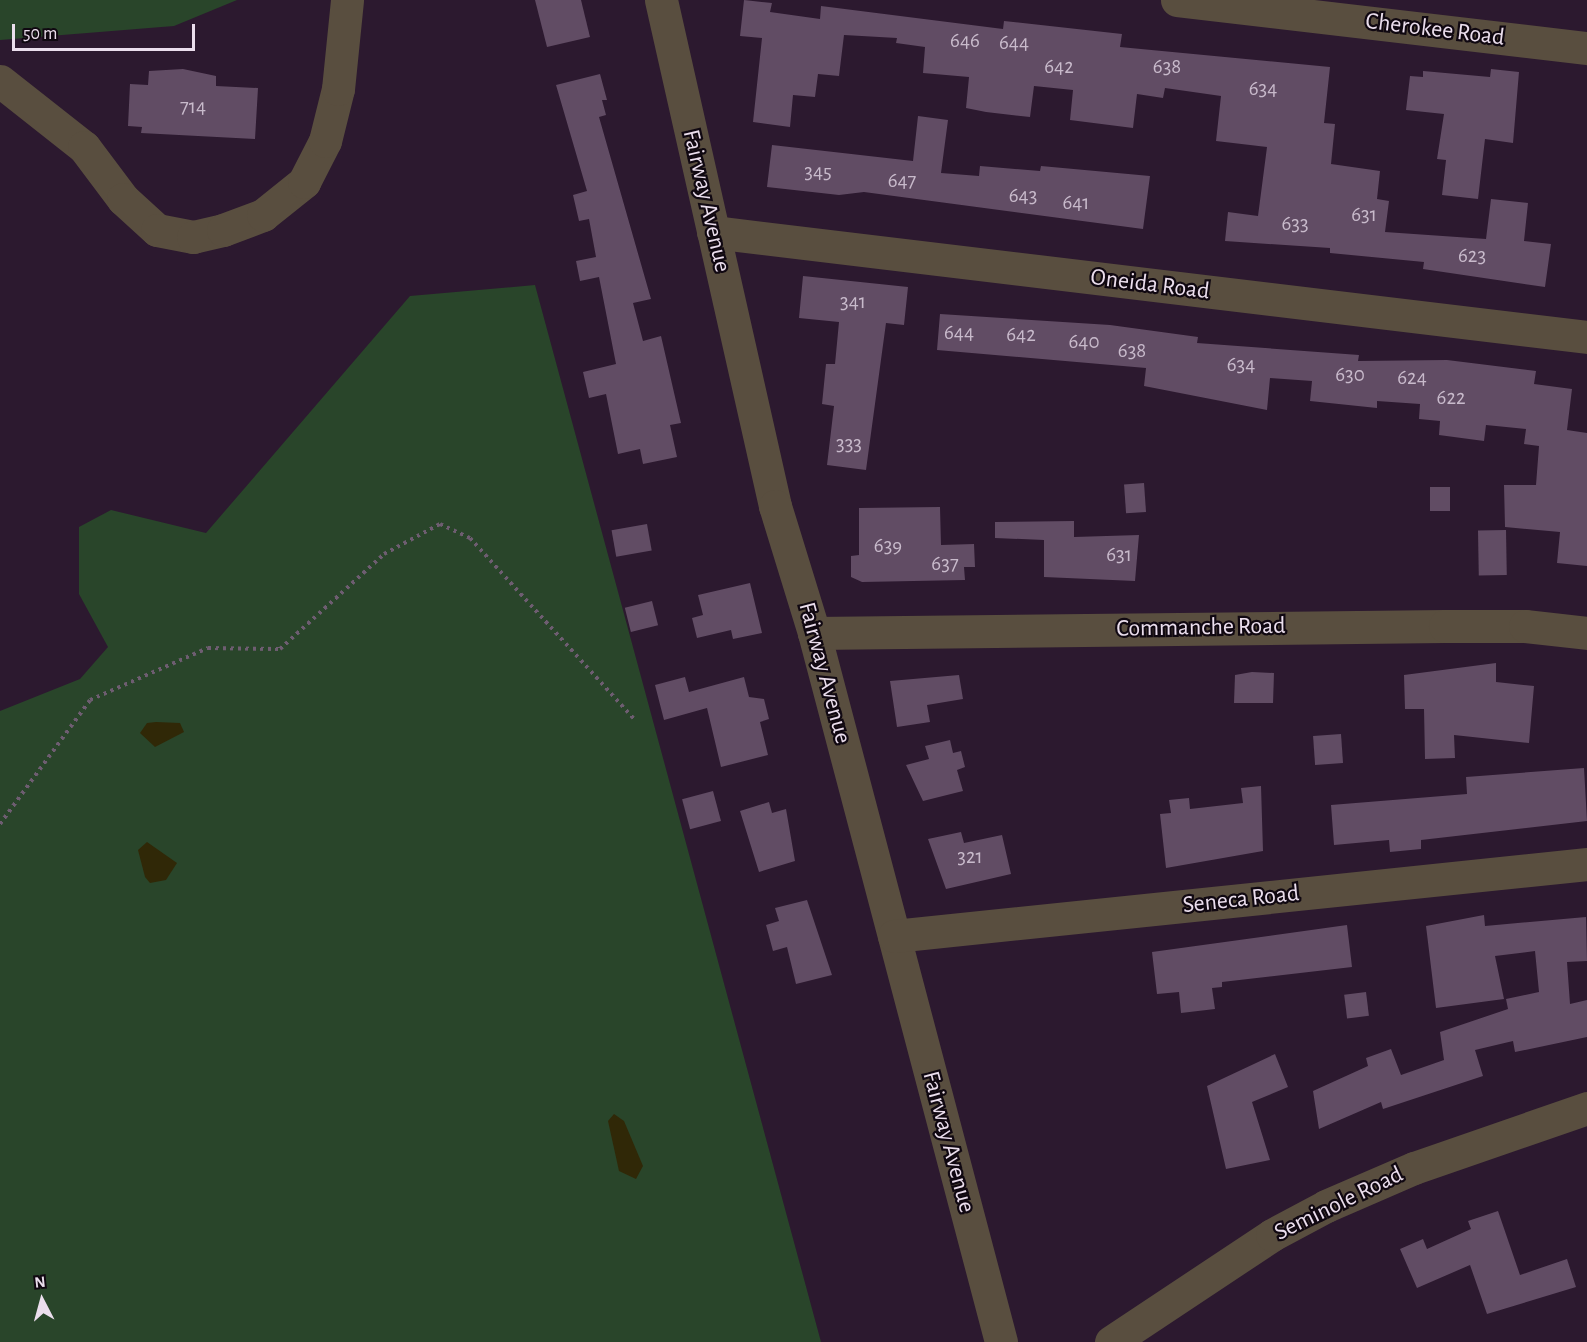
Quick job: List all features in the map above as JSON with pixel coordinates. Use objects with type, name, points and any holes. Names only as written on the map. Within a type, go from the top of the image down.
[{"type":"street","points":[[0,81],[84,147],[123,199],[157,230],[193,237],[223,230],[263,215],[304,182],[325,141],[338,89],[348,0]]},
{"type":"street","name":"Fairway Avenue","points":[[661,0],[775,506],[814,633],[1000,1342]]},
{"type":"street","name":"Cherokee Road","points":[[1177,0],[1587,48]]},
{"type":"street","name":"Oneida Road","points":[[713,232],[1587,337]]},
{"type":"street","name":"Commanche Road","points":[[814,633],[1468,626],[1587,633]]},
{"type":"street","name":"Seneca Road","points":[[894,936],[1587,864]]},
{"type":"street","name":"Seminole Road","points":[[1111,1342],[1272,1235],[1326,1206],[1414,1168],[1587,1108]]},
{"type":"path","points":[[0,825],[90,700],[208,648],[280,649],[384,554],[440,524],[470,538],[636,721]]},
{"type":"green space","points":[[0,0],[237,0],[174,26],[0,40]]},
{"type":"green space","points":[[535,285],[821,1342],[0,1342],[0,711],[80,679],[108,647],[79,594],[79,527],[111,510],[206,533],[410,296]]},
{"type":"sand","points":[[147,723],[180,723],[184,732],[155,747],[140,733]]},
{"type":"sand","points":[[147,842],[177,863],[166,880],[150,883],[145,877],[138,850]]},
{"type":"sand","points":[[614,1114],[624,1121],[643,1166],[636,1179],[619,1171],[608,1121]]},
{"type":"building","points":[[535,0],[581,0],[590,37],[547,47]]},
{"type":"building","points":[[744,0],[772,3],[770,12],[820,19],[821,6],[1003,29],[1004,21],[1122,34],[1120,47],[1330,67],[1324,123],[1335,124],[1331,164],[1380,171],[1377,199],[1389,201],[1385,232],[1486,239],[1491,199],[1528,203],[1524,241],[1551,244],[1545,287],[1423,269],[1424,262],[1330,253],[1330,248],[1225,241],[1228,212],[1258,216],[1267,147],[1216,141],[1221,96],[1165,88],[1163,98],[1137,94],[1133,128],[1070,120],[1073,90],[1034,86],[1030,117],[986,112],[966,108],[969,77],[923,73],[925,47],[896,43],[897,38],[844,35],[839,76],[818,74],[815,97],[793,95],[790,127],[753,122],[762,38],[740,36]]},
{"type":"building","points":[[183,69],[216,76],[216,86],[258,88],[255,139],[141,133],[142,127],[128,126],[130,84],[148,85],[149,71]]},
{"type":"building","points":[[1491,69],[1519,72],[1513,143],[1485,139],[1478,199],[1442,195],[1446,160],[1437,159],[1444,114],[1406,110],[1410,76],[1423,77],[1423,71],[1490,77]]},
{"type":"building","points":[[600,74],[607,100],[602,100],[606,115],[599,117],[651,299],[633,303],[643,341],[661,336],[681,423],[670,425],[677,457],[643,464],[640,449],[618,454],[606,394],[589,398],[583,372],[616,364],[599,277],[580,281],[576,261],[596,257],[589,219],[579,221],[573,195],[587,191],[556,85]]},
{"type":"building","points":[[918,116],[948,120],[941,173],[979,176],[980,166],[1040,171],[1041,166],[1150,176],[1143,229],[864,192],[839,195],[767,187],[772,145],[913,161]]},
{"type":"building","points":[[803,276],[908,287],[904,325],[886,323],[866,470],[827,465],[834,406],[822,404],[826,364],[835,364],[839,322],[799,318]]},
{"type":"building","points":[[940,314],[1110,325],[1198,337],[1197,343],[1359,355],[1358,361],[1447,360],[1536,371],[1534,384],[1572,389],[1567,430],[1587,433],[1587,566],[1557,563],[1560,532],[1505,527],[1504,485],[1536,485],[1539,446],[1524,444],[1526,429],[1486,425],[1484,441],[1439,435],[1440,421],[1419,419],[1420,404],[1377,401],[1377,408],[1310,401],[1312,381],[1270,378],[1267,410],[1144,386],[1146,368],[937,350]]},
{"type":"building","points":[[1144,483],[1146,512],[1126,513],[1124,484]]},
{"type":"building","points":[[1430,487],[1450,487],[1450,511],[1430,511]]},
{"type":"building","points":[[940,507],[941,545],[974,544],[975,567],[964,567],[965,580],[862,582],[851,577],[851,556],[859,555],[859,508]]},
{"type":"building","points":[[1074,521],[1074,537],[1139,535],[1135,581],[1044,577],[1044,540],[995,538],[995,522]]},
{"type":"building","points":[[647,524],[652,551],[616,557],[612,530]]},
{"type":"building","points":[[1478,530],[1506,530],[1507,575],[1479,575]]},
{"type":"building","points":[[750,583],[762,633],[733,639],[731,630],[697,638],[692,618],[703,615],[698,595]]},
{"type":"building","points":[[652,601],[658,625],[631,632],[625,608]]},
{"type":"building","points":[[1496,663],[1496,682],[1534,686],[1529,743],[1454,735],[1455,758],[1425,759],[1424,709],[1405,709],[1404,675]]},
{"type":"building","points":[[1252,672],[1274,673],[1273,703],[1234,703],[1235,675]]},
{"type":"building","points":[[959,675],[963,699],[927,705],[930,722],[897,727],[890,681]]},
{"type":"building","points":[[685,677],[689,692],[744,677],[749,697],[764,699],[769,719],[760,722],[768,755],[721,767],[707,708],[664,720],[655,685]]},
{"type":"building","points":[[1341,734],[1343,763],[1315,765],[1313,736]]},
{"type":"building","points":[[950,740],[953,753],[961,751],[965,767],[957,770],[963,791],[923,801],[906,765],[929,759],[925,746]]},
{"type":"building","points":[[1584,768],[1587,821],[1421,840],[1421,849],[1390,852],[1389,840],[1334,845],[1331,805],[1467,794],[1466,777]]},
{"type":"building","points":[[1261,786],[1263,851],[1166,868],[1160,814],[1171,813],[1169,800],[1189,798],[1190,809],[1243,803],[1241,788]]},
{"type":"building","points":[[713,791],[721,821],[690,829],[682,799]]},
{"type":"building","points":[[769,802],[772,813],[786,809],[795,861],[759,872],[740,811]]},
{"type":"building","points":[[961,832],[964,843],[1002,835],[1011,874],[946,889],[928,839]]},
{"type":"building","points":[[807,900],[832,975],[796,984],[787,947],[773,951],[766,925],[779,921],[775,908]]},
{"type":"building","points":[[1484,915],[1485,926],[1586,917],[1587,961],[1567,962],[1570,1004],[1587,1000],[1587,1037],[1515,1052],[1513,1041],[1475,1050],[1483,1076],[1383,1109],[1381,1102],[1319,1129],[1313,1091],[1368,1066],[1366,1058],[1391,1049],[1401,1075],[1444,1060],[1440,1032],[1508,1009],[1506,999],[1539,992],[1535,951],[1495,956],[1504,999],[1436,1008],[1426,926]]},
{"type":"building","points":[[1347,925],[1352,967],[1222,982],[1222,987],[1212,988],[1215,1009],[1181,1013],[1179,992],[1157,994],[1152,952]]},
{"type":"building","points":[[1366,992],[1369,1016],[1347,1019],[1344,995]]},
{"type":"building","points":[[1275,1054],[1288,1087],[1252,1102],[1270,1160],[1226,1169],[1207,1086]]},
{"type":"building","points":[[1498,1211],[1520,1275],[1567,1259],[1576,1287],[1487,1314],[1470,1265],[1417,1288],[1400,1249],[1423,1239],[1427,1249],[1471,1229],[1468,1221]]}]
